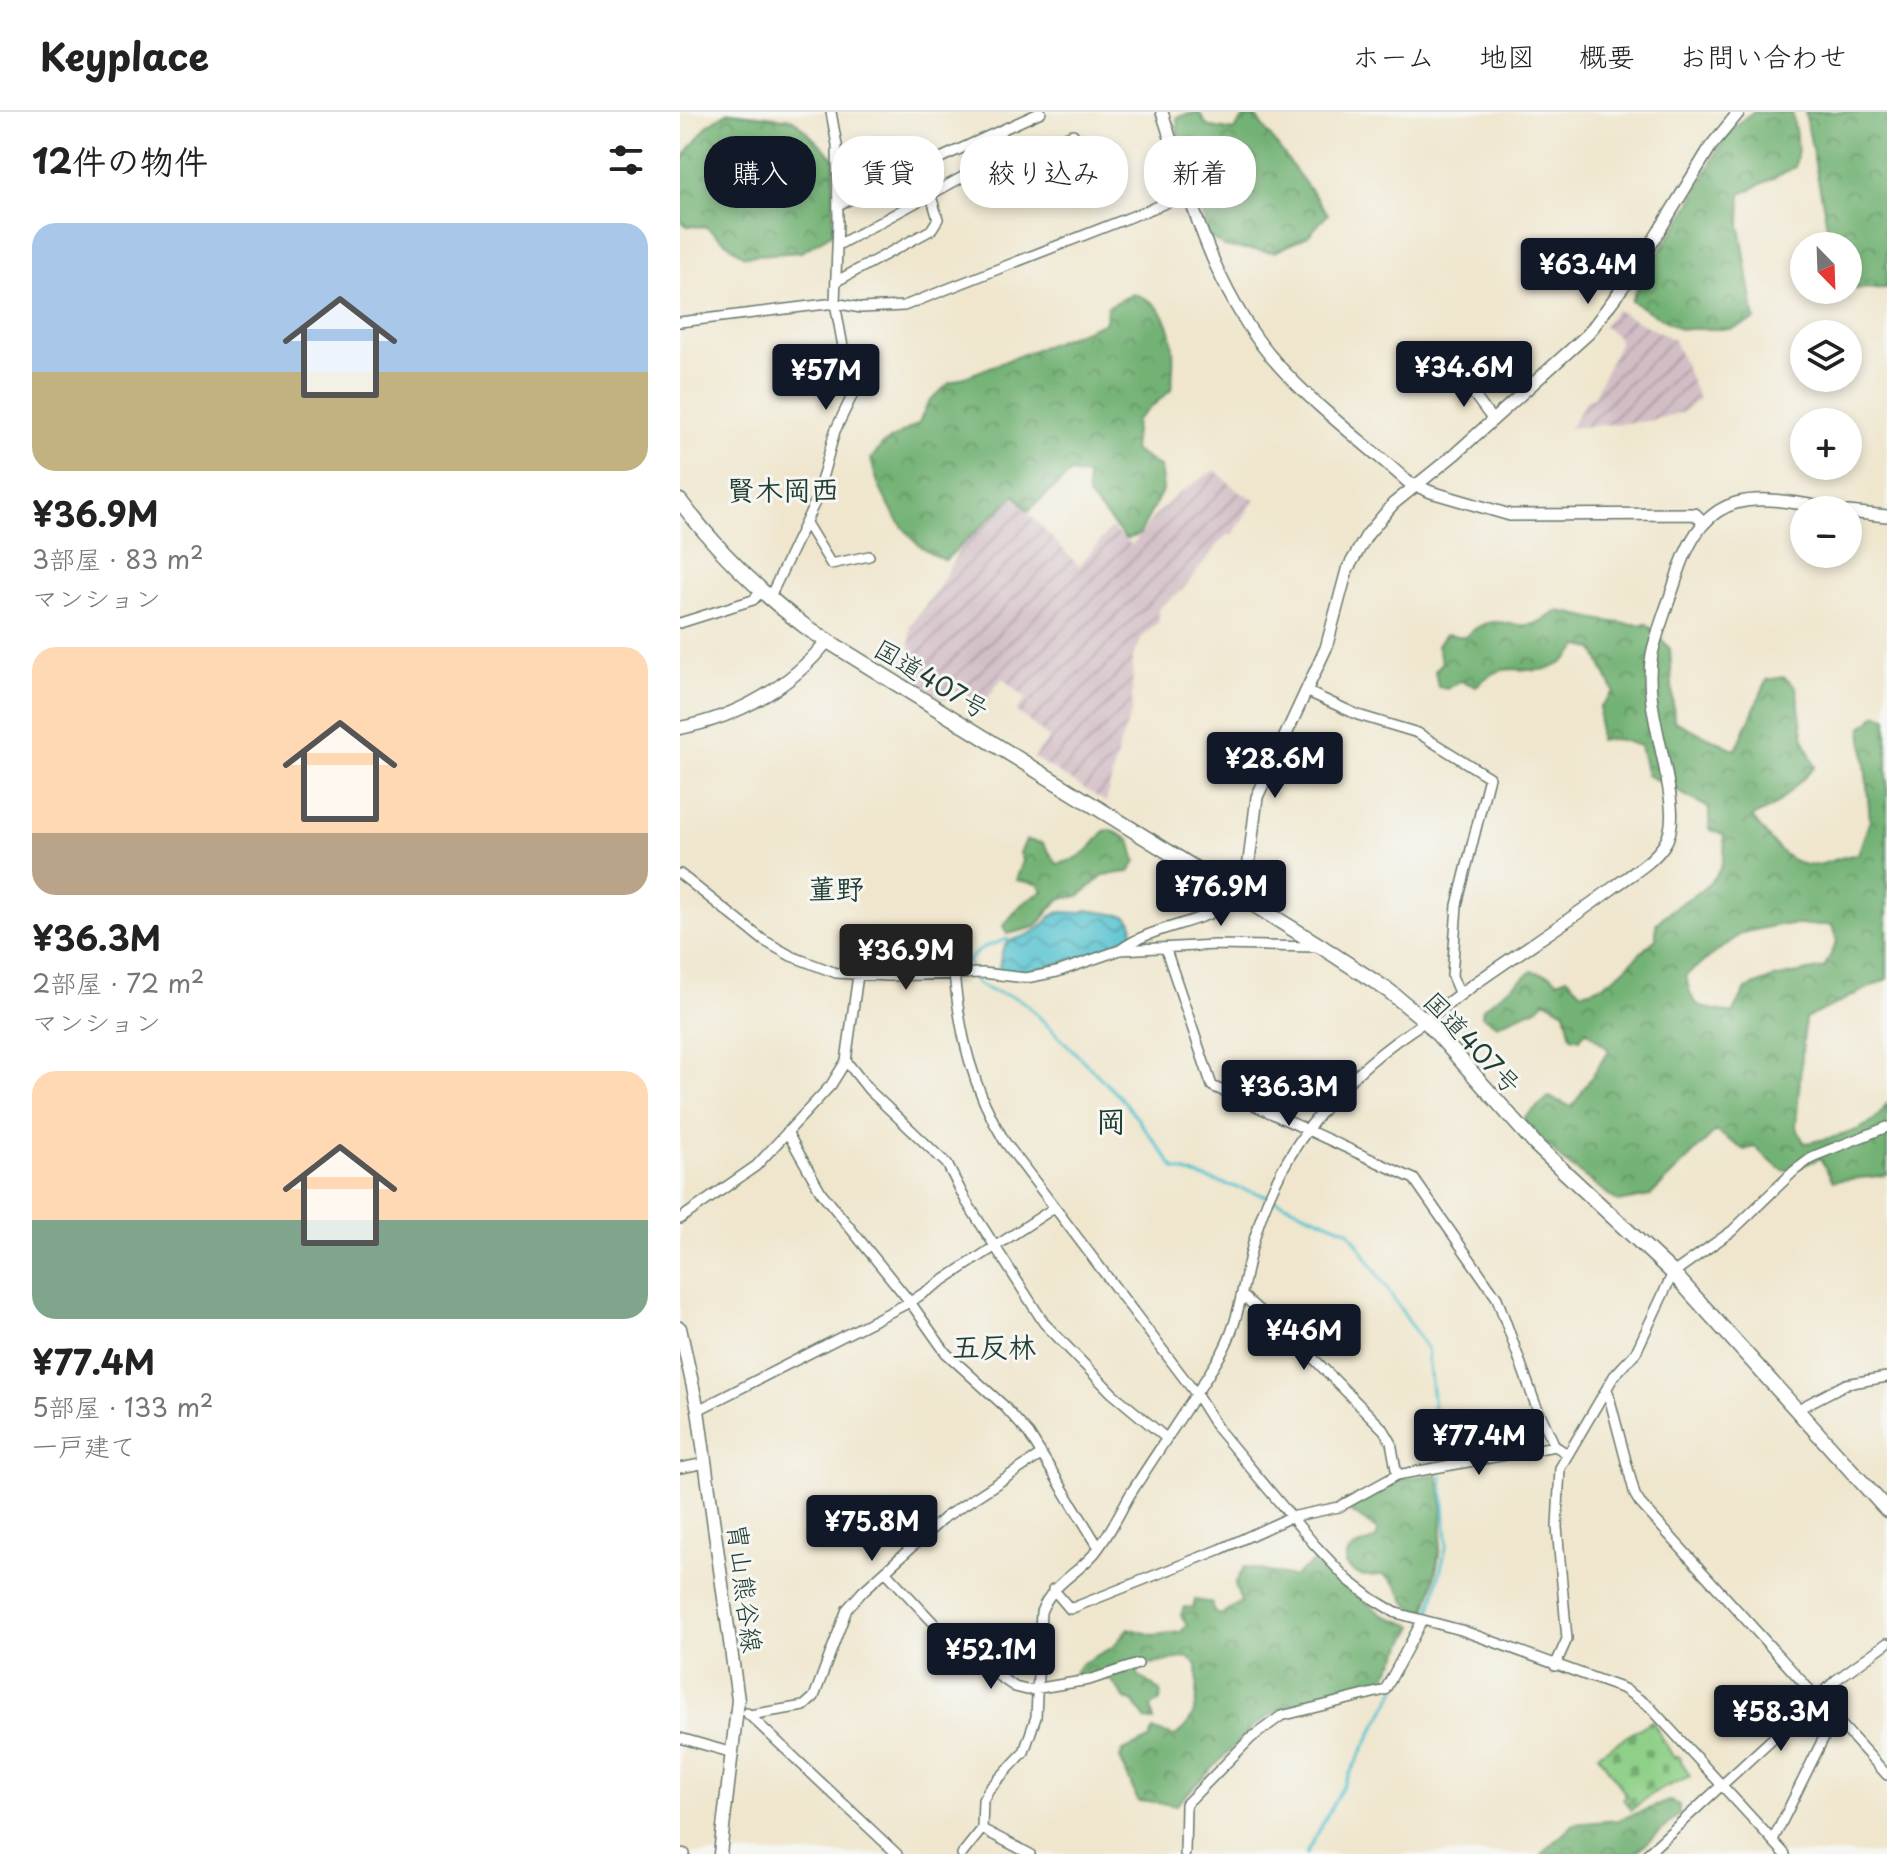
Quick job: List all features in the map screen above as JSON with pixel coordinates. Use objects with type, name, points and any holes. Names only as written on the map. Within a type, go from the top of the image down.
[{"type":"highway","name":"国道407号","points":[[680,501],[710,539],[766,595],[827,641],[1322,947],[1389,991],[1426,1021],[1537,1146],[1673,1273],[1887,1510]]},
{"type":"main road","points":[[680,728],[729,713],[767,694],[806,666],[827,641]]},
{"type":"main road","name":"胄山熊谷線","points":[[680,1328],[698,1410],[738,1700],[720,1854]]},
{"type":"street","points":[[831,112],[835,136]]},
{"type":"street","points":[[944,156],[1041,112]]},
{"type":"street","points":[[1162,112],[1170,136]]},
{"type":"street","points":[[680,874],[734,919],[791,956],[826,970],[858,975],[954,973],[1026,978],[1045,976],[1120,950],[1159,928],[1215,912],[1238,895],[1247,877],[1257,797],[1326,648],[1347,570],[1357,549],[1380,517],[1588,334],[1614,302],[1711,146],[1739,112]]},
{"type":"street","points":[[999,131],[1001,136]]},
{"type":"street","points":[[680,623],[766,595],[806,523],[835,431],[852,396],[835,303],[838,208]]},
{"type":"street","points":[[838,245],[908,208]]},
{"type":"street","points":[[837,281],[931,230],[938,219],[935,208]]},
{"type":"street","points":[[680,322],[835,303],[861,308],[904,306],[1153,208]]},
{"type":"street","points":[[1194,208],[1226,289],[1258,340],[1305,391],[1414,486],[1510,515],[1695,514],[1703,522]]},
{"type":"street","points":[[1463,380],[1492,419]]},
{"type":"street","points":[[962,1854],[982,1829],[983,1800],[989,1789],[1024,1752],[1036,1717],[1041,1612],[1053,1589],[1098,1546],[1220,1356],[1243,1296],[1254,1239],[1275,1187],[1308,1128],[1353,1077],[1460,995],[1591,905],[1652,859],[1665,844],[1671,817],[1654,713],[1652,656],[1689,543],[1703,522],[1724,507],[1753,498],[1790,503]]},
{"type":"street","points":[[1862,513],[1887,516]]},
{"type":"street","points":[[806,523],[831,564],[869,556]]},
{"type":"street","points":[[1306,691],[1358,715],[1418,733],[1489,777],[1457,905],[1452,976],[1460,995]]},
{"type":"street","points":[[1120,950],[1166,950],[1215,945],[1322,947]]},
{"type":"street","points":[[1166,950],[1212,1086],[1414,1179],[1497,1298],[1535,1403],[1555,1446],[1566,1453]]},
{"type":"street","points":[[954,973],[963,1044],[981,1099],[1005,1142],[1196,1394],[1218,1429],[1348,1580],[1396,1613],[1461,1630],[1624,1689],[1649,1706],[1785,1854]]},
{"type":"street","points":[[680,1219],[756,1166],[831,1085],[846,1061],[858,975]]},
{"type":"street","points":[[846,1061],[869,1090],[947,1164],[966,1201],[1054,1335],[1112,1393],[1166,1438]]},
{"type":"street","points":[[1555,1666],[1567,1639],[1556,1489],[1566,1453],[1607,1389],[1636,1352],[1673,1273],[1732,1231],[1794,1171],[1814,1156],[1887,1127]]},
{"type":"street","points":[[787,1132],[821,1192],[910,1302],[946,1353],[1003,1405],[1029,1434],[1098,1546]]},
{"type":"street","points":[[698,1410],[910,1302],[1054,1208]]},
{"type":"street","points":[[1243,1296],[1316,1361],[1384,1430],[1391,1442],[1397,1475]]},
{"type":"street","points":[[1798,1409],[1846,1384],[1887,1377]]},
{"type":"street","points":[[1607,1389],[1635,1495],[1887,1775]]},
{"type":"street","points":[[1053,1589],[1070,1609],[1221,1549],[1291,1517],[1339,1507],[1397,1475],[1555,1446]]},
{"type":"street","points":[[749,1715],[804,1706],[814,1697],[847,1609],[945,1517],[1041,1455]]},
{"type":"street","points":[[680,1468],[706,1463]]},
{"type":"street","points":[[887,1573],[957,1648],[1015,1687],[1037,1688],[1089,1680],[1138,1664]]},
{"type":"street","points":[[1185,1854],[1186,1804],[1251,1738],[1281,1716],[1385,1690],[1422,1621]]},
{"type":"street","points":[[1647,1854],[1818,1698],[1887,1643]]},
{"type":"street","points":[[738,1700],[749,1715],[897,1854]]},
{"type":"street","points":[[1773,1840],[1834,1717]]},
{"type":"street","points":[[680,1738],[733,1753]]},
{"type":"street","points":[[982,1829],[1030,1854]]},
{"type":"shaded area","points":[[1616,310],[1674,340],[1699,399],[1683,412],[1649,421],[1569,428],[1586,401],[1594,396],[1619,343],[1617,336],[1603,326]]},
{"type":"shaded area","points":[[1215,470],[1238,491],[1255,499],[1232,536],[1228,534],[1183,589],[1158,609],[1159,621],[1142,638],[1133,657],[1132,710],[1119,746],[1106,802],[1034,758],[1049,738],[1016,711],[1026,699],[1002,678],[980,708],[953,690],[946,700],[911,678],[910,626],[939,587],[961,546],[1014,498],[1079,566],[1111,528],[1132,545],[1154,517],[1178,494]]},
{"type":"green space","points":[[729,112],[793,119],[811,136],[704,136],[704,208],[816,208],[816,141],[832,156],[833,233],[801,252],[744,256],[706,227],[687,226],[680,220],[680,161],[708,125]]},
{"type":"green space","points":[[1199,112],[1207,126],[1234,131],[1248,112],[1252,112],[1328,214],[1308,236],[1275,252],[1225,247],[1210,237],[1200,208],[1256,208],[1256,136],[1178,136],[1177,117]]},
{"type":"green space","points":[[1753,112],[1792,112],[1798,148],[1795,167],[1741,194],[1740,226],[1755,320],[1731,329],[1680,329],[1631,301],[1690,205],[1723,142]]},
{"type":"green space","points":[[1805,112],[1887,112],[1887,288],[1862,289],[1862,232],[1828,232]]},
{"type":"green space","points":[[1133,294],[1147,299],[1158,308],[1166,319],[1173,346],[1171,390],[1136,420],[1133,450],[1160,467],[1163,489],[1139,535],[1126,539],[1088,496],[1087,476],[1071,473],[1028,511],[1015,495],[945,560],[931,554],[907,532],[888,504],[871,459],[883,444],[919,423],[928,403],[949,383],[1106,322],[1107,307]]},
{"type":"green space","points":[[1558,611],[1625,624],[1647,624],[1670,649],[1674,721],[1736,750],[1767,680],[1784,677],[1796,687],[1804,740],[1815,767],[1776,805],[1752,817],[1781,851],[1800,863],[1822,864],[1858,854],[1870,820],[1862,728],[1878,714],[1887,717],[1887,979],[1805,1019],[1796,1126],[1804,1143],[1833,1137],[1865,1126],[1887,1103],[1887,1175],[1833,1181],[1820,1158],[1784,1170],[1755,1147],[1744,1150],[1716,1131],[1650,1196],[1618,1202],[1561,1159],[1523,1119],[1549,1097],[1572,1107],[1609,1050],[1586,1030],[1580,1039],[1571,1037],[1565,1011],[1545,1000],[1537,1008],[1497,1025],[1482,1016],[1483,1008],[1532,971],[1551,975],[1558,981],[1567,977],[1582,992],[1614,978],[1656,939],[1656,924],[1713,879],[1724,854],[1724,835],[1709,829],[1709,808],[1647,775],[1640,746],[1617,739],[1599,740],[1600,707],[1614,692],[1594,649],[1579,646],[1565,661],[1549,669],[1508,669],[1498,671],[1477,686],[1460,681],[1447,689],[1438,687],[1435,671],[1442,663],[1437,645],[1446,634],[1465,637],[1476,628],[1493,622],[1534,624]],"holes":[[[1778,925],[1832,925],[1837,942],[1824,968],[1773,978],[1746,989],[1733,1014],[1705,1008],[1691,996],[1686,975],[1742,933]]]},
{"type":"green space","points":[[1111,830],[1130,840],[1136,862],[1129,872],[1103,875],[1080,896],[1059,899],[1036,927],[1007,934],[1003,926],[1022,904],[1043,891],[1038,884],[1016,880],[1023,861],[1020,853],[1026,840],[1043,843],[1057,864],[1079,857],[1104,831]]},
{"type":"green space","points":[[1437,1474],[1441,1489],[1442,1525],[1434,1582],[1425,1614],[1406,1601],[1390,1579],[1380,1575],[1360,1575],[1345,1564],[1348,1553],[1376,1539],[1378,1531],[1349,1510],[1401,1479]]},
{"type":"green space","points":[[1318,1559],[1339,1582],[1383,1615],[1414,1626],[1382,1683],[1279,1710],[1254,1726],[1176,1805],[1138,1801],[1120,1758],[1123,1751],[1150,1739],[1153,1730],[1175,1736],[1190,1721],[1196,1704],[1197,1665],[1187,1657],[1138,1667],[1138,1675],[1161,1692],[1160,1701],[1151,1707],[1154,1721],[1146,1720],[1133,1701],[1125,1699],[1106,1673],[1072,1677],[1081,1664],[1113,1647],[1128,1628],[1153,1635],[1181,1632],[1187,1625],[1181,1615],[1184,1607],[1193,1608],[1195,1600],[1212,1603],[1214,1612],[1220,1615],[1241,1602],[1235,1585],[1244,1567],[1293,1577]]},
{"type":"green space","points":[[1652,1721],[1674,1758],[1678,1756],[1690,1776],[1653,1793],[1631,1810],[1623,1799],[1627,1796],[1598,1754]]},
{"type":"green space","points":[[1669,1801],[1679,1805],[1679,1815],[1634,1854],[1542,1854],[1574,1824],[1618,1820]]},
{"type":"water","points":[[1087,910],[1126,916],[1132,921],[1133,934],[1068,961],[1031,970],[999,971],[1000,958],[1009,942],[1037,930],[1058,913]]},
{"type":"waterway","points":[[971,970],[968,960],[984,947],[1008,939]]},
{"type":"waterway","points":[[972,977],[990,990],[1025,1003],[1125,1102],[1175,1169],[1266,1196]]},
{"type":"waterway","points":[[1273,1199],[1349,1231],[1427,1349],[1440,1458]]},
{"type":"waterway","points":[[1429,1618],[1447,1543],[1442,1476]]},
{"type":"waterway","points":[[1306,1854],[1420,1645],[1427,1625]]},
{"type":"district","name":"賢木岡西","points":[[783,488]]},
{"type":"district","name":"董野","points":[[836,887]]},
{"type":"district","name":"岡","points":[[1111,1119]]},
{"type":"district","name":"五反林","points":[[994,1345]]}]
